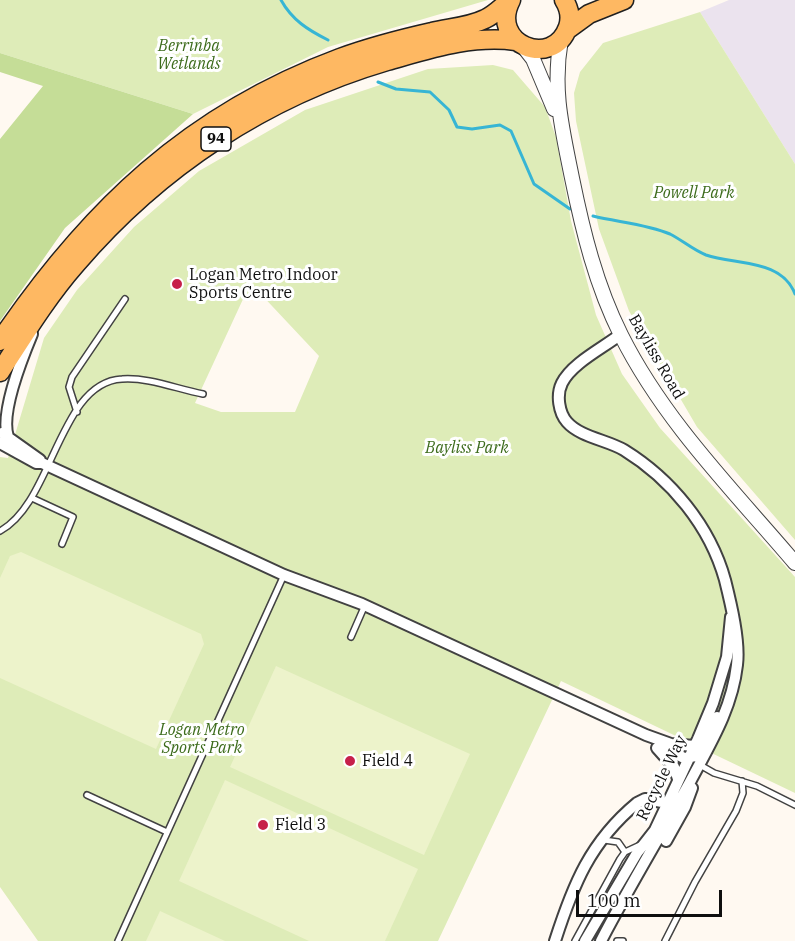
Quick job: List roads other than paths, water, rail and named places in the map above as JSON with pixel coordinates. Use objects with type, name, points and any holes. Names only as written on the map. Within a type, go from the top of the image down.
[{"type":"main road","name":"94","points":[[511,0],[506,15],[507,25],[519,43]]},
{"type":"main road","name":"94","points":[[0,341],[31,295],[75,240],[120,195],[173,149],[226,112],[340,58],[399,39],[484,20],[511,0]]},
{"type":"main road","points":[[564,0],[569,12],[564,34]]},
{"type":"main road","name":"94","points":[[0,372],[42,308],[74,265],[148,190],[242,122],[344,74],[442,45],[478,39],[519,43],[543,49],[589,14],[624,0]]},
{"type":"street","name":"Bayliss Road","points":[[564,34],[556,87],[562,130],[583,230],[598,282],[621,334],[652,388],[684,435],[795,563]]},
{"type":"street","name":"Bayliss Road","points":[[519,43],[533,59],[562,130]]},
{"type":"street","points":[[42,308],[20,365],[7,411],[3,437],[5,449],[45,464],[284,575],[365,605],[649,738],[687,759],[700,751],[737,667]]},
{"type":"street","name":"Recycle Way","points":[[621,334],[571,371],[561,384],[558,399],[562,412],[573,427],[624,450],[652,470],[686,505],[714,550],[725,580],[738,644],[737,667],[724,718],[700,765]]},
{"type":"street","points":[[3,437],[45,464]]},
{"type":"street","name":"Recycle Way","points":[[585,941],[644,844],[655,830],[694,746],[713,703],[727,657],[731,614]]},
{"type":"street","points":[[649,738],[671,744],[694,746]]},
{"type":"street","points":[[649,738],[674,767],[678,779]]},
{"type":"street","points":[[602,941],[700,765]]},
{"type":"street","points":[[610,941],[685,807],[700,765]]},
{"type":"street","points":[[555,941],[578,876],[597,843],[637,803],[645,799],[668,803]]},
{"type":"lane","points":[[77,412],[69,387],[72,377],[125,299]]},
{"type":"lane","points":[[0,531],[16,519],[32,498],[45,464],[88,394],[102,384],[118,379],[132,379],[203,394]]},
{"type":"lane","points":[[32,498],[73,517],[62,544]]},
{"type":"lane","points":[[118,941],[284,575]]},
{"type":"lane","points":[[351,637],[365,605]]},
{"type":"lane","points":[[700,765],[714,773],[742,781],[795,805]]},
{"type":"lane","points":[[665,941],[695,882],[736,811],[743,793],[742,781]]},
{"type":"lane","points":[[87,795],[167,832]]},
{"type":"lane","points":[[597,843],[612,840],[625,852]]},
{"type":"lane","points":[[575,941],[579,929],[625,852],[644,844]]},
{"type":"lane","points":[[617,941],[623,941]]},
{"type":"waterway","points":[[281,0],[301,24],[328,40]]},
{"type":"waterway","points":[[378,82],[396,89],[430,92],[449,110],[457,127],[472,129],[500,125],[511,131],[534,184],[570,209]]},
{"type":"waterway","points":[[593,216],[642,225],[674,236],[706,255],[769,269],[789,283],[795,294]]},
{"type":"place","name":"Logan Metro Indoor Sports Centre","points":[[177,284]]},
{"type":"place","name":"Field 4","points":[[350,761]]},
{"type":"place","name":"Field 3","points":[[263,825]]},
{"type":"park label","name":"Berrinba Wetlands","points":[[189,55]]},
{"type":"park label","name":"Powell Park","points":[[694,193]]},
{"type":"park label","name":"Bayliss Park","points":[[467,448]]},
{"type":"park label","name":"Logan Metro Sports Park","points":[[202,739]]}]
